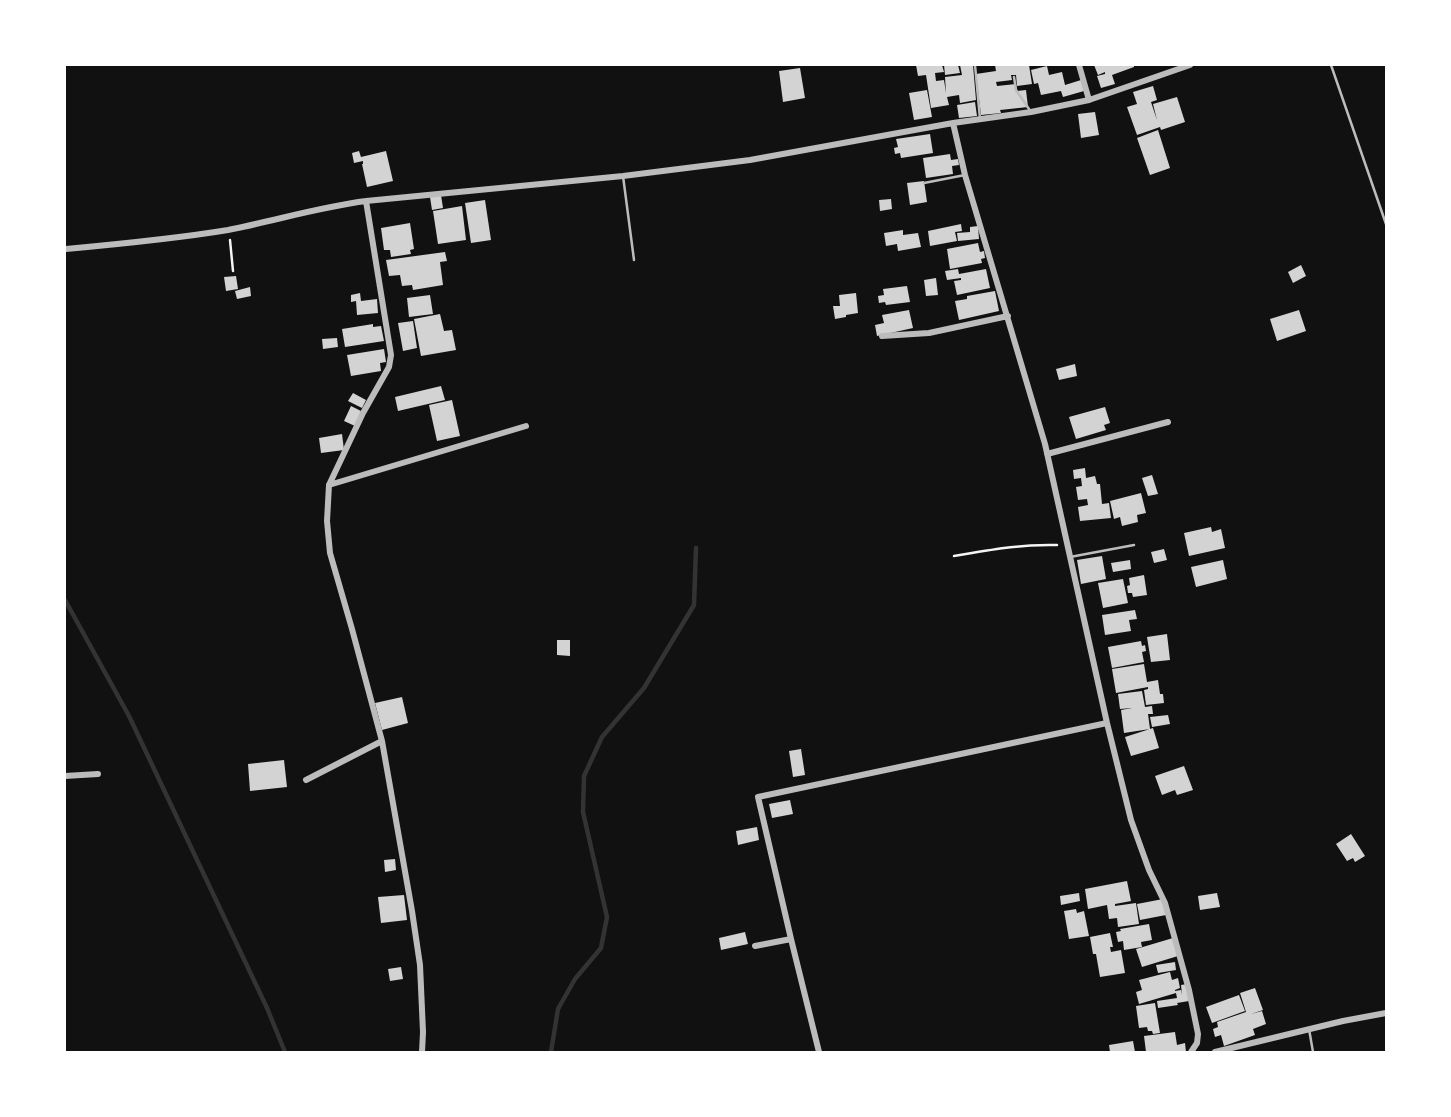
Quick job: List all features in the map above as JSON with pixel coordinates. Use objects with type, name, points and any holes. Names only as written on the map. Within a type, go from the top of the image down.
[{"type":"street","points":[[1079,65],[1089,100]]},
{"type":"street","points":[[66,249],[229,230],[324,207],[366,201],[623,177],[750,160],[1089,100],[1173,68],[1190,65]]},
{"type":"street","points":[[953,123],[965,175],[1047,454],[1131,820],[1149,870],[1166,903],[1189,990],[1198,1034],[1194,1052]]},
{"type":"street","points":[[366,201],[391,355],[389,367],[363,413],[329,485],[327,521],[330,553],[382,741],[420,965],[422,1052]]},
{"type":"street","points":[[882,336],[929,333],[1008,316]]},
{"type":"street","points":[[1047,454],[1168,422]]},
{"type":"street","points":[[329,485],[526,426]]},
{"type":"street","points":[[819,1052],[758,797],[1107,723]]},
{"type":"street","points":[[306,780],[382,741]]},
{"type":"street","points":[[65,776],[98,774]]},
{"type":"street","points":[[755,946],[791,939]]},
{"type":"street","points":[[1214,1052],[1386,1013]]},
{"type":"lane","points":[[975,65],[980,119]]},
{"type":"lane","points":[[1331,65],[1386,224]]},
{"type":"lane","points":[[1014,77],[1016,90],[1031,112]]},
{"type":"lane","points":[[924,183],[965,175]]},
{"type":"lane","points":[[623,177],[634,260]]},
{"type":"lane","points":[[1070,557],[1134,545]]},
{"type":"lane","points":[[1309,1030],[1313,1052]]},
{"type":"path","points":[[229,230],[233,271]]},
{"type":"path","points":[[954,556],[1003,547],[1068,546]]},
{"type":"building","points":[[916,65],[942,65],[944,72],[935,73],[936,81],[944,80],[946,93],[945,77],[962,75],[960,65],[973,65],[976,100],[960,103],[959,95],[947,97],[949,105],[931,108],[926,75],[918,76]]},
{"type":"building","points":[[944,65],[958,65],[960,73],[945,75]]},
{"type":"building","points":[[995,65],[1029,65],[1032,84],[1017,86],[1016,75],[1011,75],[1012,80],[996,82],[997,86],[1016,84],[1017,91],[1026,90],[1028,107],[981,115],[976,74],[996,71]]},
{"type":"building","points":[[1094,65],[1134,67],[1112,75],[1115,84],[1101,88],[1097,76],[1105,72],[1098,75]]},
{"type":"building","points":[[1047,66],[1049,75],[1062,72],[1065,85],[1081,80],[1084,91],[1063,97],[1061,91],[1041,95],[1038,83],[1034,84],[1031,70]]},
{"type":"building","points":[[800,68],[805,98],[783,102],[779,71]]},
{"type":"building","points":[[1153,86],[1157,100],[1151,102],[1157,120],[1153,104],[1177,97],[1185,122],[1137,135],[1127,107],[1137,104],[1133,92]]},
{"type":"building","points":[[927,90],[932,117],[914,120],[909,93]]},
{"type":"building","points":[[975,102],[977,116],[959,118],[957,105]]},
{"type":"building","points":[[1095,112],[1099,135],[1081,138],[1078,114]]},
{"type":"building","points":[[1158,130],[1170,168],[1150,175],[1137,138]]},
{"type":"building","points":[[930,134],[933,153],[901,158],[900,153],[895,154],[894,148],[898,147],[896,139]]},
{"type":"building","points":[[359,151],[361,157],[386,151],[393,181],[367,187],[363,161],[354,163],[352,153]]},
{"type":"building","points":[[950,154],[951,160],[958,159],[959,165],[952,166],[953,174],[926,178],[923,158]]},
{"type":"building","points":[[924,181],[927,202],[910,205],[907,183]]},
{"type":"building","points":[[441,195],[443,208],[432,210],[430,197]]},
{"type":"building","points":[[891,199],[892,209],[880,211],[879,200]]},
{"type":"building","points":[[485,200],[491,240],[471,243],[465,203]]},
{"type":"building","points":[[462,206],[466,240],[438,244],[433,211]]},
{"type":"building","points":[[410,223],[414,249],[410,250],[411,254],[391,257],[390,250],[384,250],[381,228]]},
{"type":"building","points":[[961,224],[962,231],[955,232],[957,241],[930,246],[928,231]]},
{"type":"building","points":[[978,226],[979,239],[958,241],[957,233],[970,232],[970,227]]},
{"type":"building","points":[[903,230],[903,235],[918,233],[921,247],[898,251],[897,244],[886,246],[884,233]]},
{"type":"building","points":[[978,243],[980,252],[984,251],[985,258],[981,259],[982,263],[950,269],[947,249]]},
{"type":"building","points":[[445,252],[447,261],[440,262],[443,285],[413,290],[412,285],[402,286],[400,275],[389,276],[386,260]]},
{"type":"building","points":[[1301,265],[1306,276],[1293,283],[1288,272]]},
{"type":"building","points":[[958,269],[959,274],[986,269],[990,288],[957,295],[954,281],[961,278],[947,280],[945,271]]},
{"type":"building","points":[[236,276],[238,289],[226,291],[224,277]]},
{"type":"building","points":[[936,278],[938,295],[926,296],[924,280]]},
{"type":"building","points":[[907,286],[910,302],[886,305],[885,302],[879,303],[878,296],[884,295],[883,289]]},
{"type":"building","points":[[250,287],[251,296],[237,299],[235,291]]},
{"type":"building","points":[[995,291],[999,311],[959,320],[955,301]]},
{"type":"building","points":[[360,293],[361,301],[377,299],[378,313],[357,315],[356,301],[351,302],[351,295]]},
{"type":"building","points":[[856,293],[858,313],[835,319],[833,306],[840,306],[839,295]]},
{"type":"building","points":[[430,295],[433,314],[409,317],[407,298]]},
{"type":"building","points":[[909,310],[913,328],[877,336],[875,325],[884,323],[882,315]]},
{"type":"building","points":[[1299,310],[1306,331],[1277,341],[1270,319]]},
{"type":"building","points":[[440,314],[444,331],[452,330],[456,350],[421,356],[414,319]]},
{"type":"building","points":[[413,321],[417,348],[403,351],[398,323]]},
{"type":"building","points":[[373,324],[373,327],[381,326],[384,341],[345,347],[342,329]]},
{"type":"building","points":[[337,338],[338,347],[323,349],[322,339]]},
{"type":"building","points":[[384,349],[386,362],[380,363],[381,371],[351,376],[347,355]]},
{"type":"building","points":[[1075,364],[1077,376],[1059,380],[1056,369]]},
{"type":"building","points":[[441,386],[445,400],[398,411],[395,397]]},
{"type":"building","points":[[353,393],[366,400],[362,408],[348,401]]},
{"type":"building","points":[[452,400],[460,436],[437,441],[429,405]]},
{"type":"building","points":[[351,406],[361,411],[355,426],[344,421]]},
{"type":"building","points":[[1105,407],[1110,423],[1104,425],[1106,430],[1076,439],[1069,417]]},
{"type":"building","points":[[342,434],[344,450],[321,453],[319,438]]},
{"type":"building","points":[[1085,468],[1086,478],[1095,476],[1097,484],[1100,484],[1102,504],[1109,503],[1111,518],[1080,521],[1078,507],[1088,505],[1087,499],[1078,500],[1076,487],[1082,486],[1081,478],[1074,479],[1073,470]]},
{"type":"building","points":[[1152,475],[1158,494],[1148,496],[1142,478]]},
{"type":"building","points":[[1141,493],[1146,513],[1137,515],[1138,522],[1122,526],[1120,517],[1114,519],[1110,501]]},
{"type":"building","points":[[1211,527],[1212,532],[1221,529],[1225,548],[1189,556],[1184,533]]},
{"type":"building","points":[[1164,549],[1167,560],[1154,563],[1151,552]]},
{"type":"building","points":[[1102,556],[1106,579],[1081,584],[1077,560]]},
{"type":"building","points":[[1130,560],[1131,569],[1113,572],[1111,563]]},
{"type":"building","points":[[1223,560],[1227,579],[1196,587],[1191,567]]},
{"type":"building","points":[[1144,575],[1147,595],[1133,597],[1132,593],[1128,593],[1129,578]]},
{"type":"building","points":[[1123,579],[1128,603],[1103,608],[1098,583]]},
{"type":"building","points":[[1135,610],[1137,619],[1129,620],[1131,631],[1105,635],[1102,615]]},
{"type":"building","points":[[1167,634],[1170,660],[1151,662],[1147,637]]},
{"type":"building","points":[[557,640],[570,640],[570,656],[557,655]]},
{"type":"building","points":[[1141,641],[1146,651],[1142,652],[1144,662],[1112,668],[1108,647]]},
{"type":"building","points":[[1144,664],[1147,682],[1158,680],[1164,703],[1146,705],[1144,690],[1148,687],[1116,693],[1112,669]]},
{"type":"building","points":[[1142,691],[1145,707],[1152,706],[1153,714],[1148,714],[1150,729],[1124,733],[1121,710],[1132,708],[1120,709],[1118,694]]},
{"type":"building","points":[[402,697],[408,723],[382,730],[375,703]]},
{"type":"building","points":[[1168,715],[1170,724],[1152,727],[1150,717]]},
{"type":"building","points":[[1153,728],[1159,748],[1131,756],[1125,737]]},
{"type":"building","points":[[801,749],[805,775],[793,777],[789,751]]},
{"type":"building","points":[[284,760],[287,787],[250,791],[248,764]]},
{"type":"building","points":[[1184,766],[1193,790],[1177,795],[1175,790],[1162,795],[1155,776]]},
{"type":"building","points":[[790,800],[793,814],[772,818],[769,804]]},
{"type":"building","points":[[757,827],[759,840],[738,845],[736,831]]},
{"type":"building","points":[[1351,834],[1365,856],[1355,862],[1353,858],[1347,861],[1336,844]]},
{"type":"building","points":[[395,859],[396,870],[385,872],[384,860]]},
{"type":"building","points":[[1127,881],[1131,901],[1115,906],[1136,903],[1139,924],[1118,927],[1117,918],[1109,919],[1107,905],[1088,909],[1085,889]]},
{"type":"building","points":[[1079,893],[1080,901],[1061,905],[1060,896]]},
{"type":"building","points":[[1217,893],[1220,907],[1200,910],[1198,896]]},
{"type":"building","points":[[404,895],[407,920],[381,923],[378,897]]},
{"type":"building","points":[[1163,899],[1166,915],[1140,920],[1137,904]]},
{"type":"building","points":[[1076,909],[1077,913],[1084,911],[1089,936],[1069,939],[1064,911]]},
{"type":"building","points":[[1149,924],[1152,940],[1141,942],[1142,947],[1124,950],[1123,941],[1118,942],[1116,932]]},
{"type":"building","points":[[745,932],[748,944],[721,950],[719,938]]},
{"type":"building","points":[[1110,933],[1113,947],[1110,947],[1111,952],[1121,950],[1125,973],[1100,977],[1090,937]]},
{"type":"building","points":[[1173,938],[1178,956],[1142,967],[1136,949]]},
{"type":"building","points":[[1175,962],[1176,970],[1158,973],[1156,965]]},
{"type":"building","points":[[401,967],[403,979],[390,981],[388,969]]},
{"type":"building","points":[[1170,972],[1172,980],[1178,978],[1180,988],[1175,991],[1181,990],[1182,995],[1181,985],[1187,984],[1189,1001],[1158,1008],[1157,1001],[1177,998],[1176,993],[1139,1004],[1136,992],[1142,990],[1139,980]]},
{"type":"building","points":[[1255,988],[1263,1010],[1251,1014],[1262,1011],[1266,1024],[1253,1029],[1255,1035],[1224,1046],[1221,1035],[1215,1037],[1213,1029],[1218,1027],[1217,1022],[1246,1012],[1240,993]]},
{"type":"building","points":[[1239,995],[1245,1011],[1212,1023],[1206,1007]]},
{"type":"building","points":[[1155,1003],[1160,1033],[1153,1034],[1147,1027],[1139,1028],[1136,1006]]},
{"type":"building","points":[[1175,1032],[1177,1045],[1185,1043],[1186,1052],[1146,1052],[1144,1036]]},
{"type":"building","points":[[1133,1041],[1135,1052],[1110,1052],[1109,1045]]},
{"type":"waterway","points":[[551,1052],[558,1009],[575,979],[601,948],[607,917],[583,812],[584,776],[602,737],[644,688],[694,605],[696,548]]},
{"type":"waterway","points":[[65,600],[129,716],[267,1008],[285,1052]]}]
